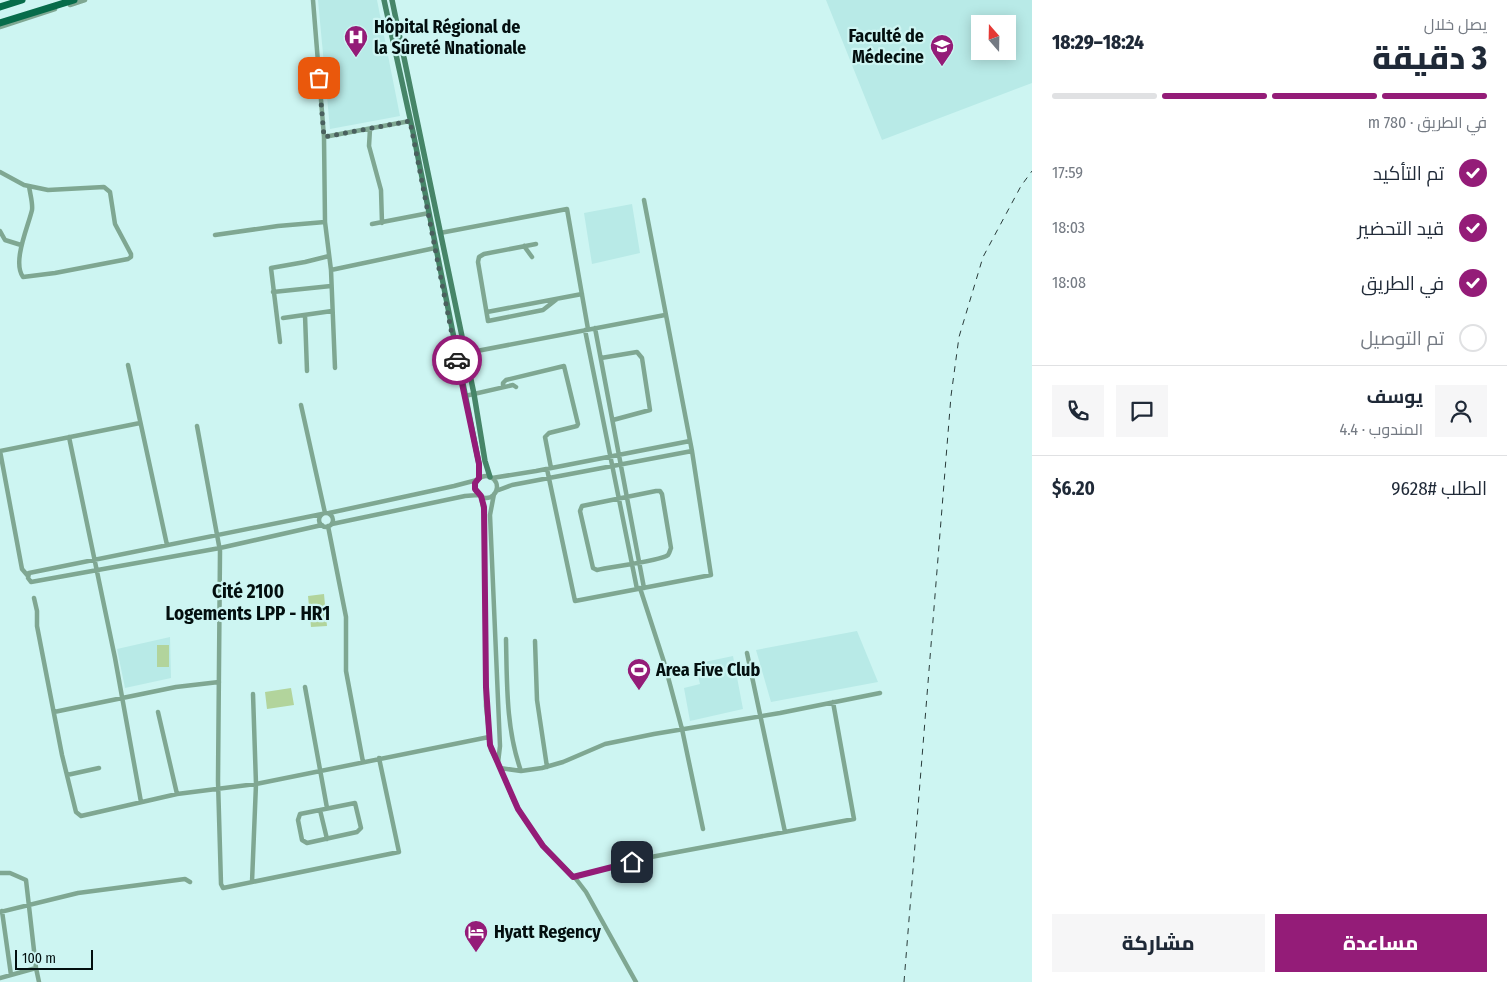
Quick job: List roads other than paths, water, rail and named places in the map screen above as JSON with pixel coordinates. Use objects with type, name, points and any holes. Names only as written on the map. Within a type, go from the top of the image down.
[{"type":"main road","points":[[0,6],[22,0]]},
{"type":"main road","points":[[0,23],[74,0]]},
{"type":"street","points":[[0,27],[85,0]]},
{"type":"street","points":[[313,0],[324,137],[325,222],[330,270],[335,368]]},
{"type":"street","points":[[384,0],[410,121],[416,132],[440,233],[474,394],[485,461],[496,484],[490,515],[500,745],[499,765]]},
{"type":"street","points":[[392,0],[407,73],[428,213],[479,464],[478,479],[475,486],[480,496],[484,513],[486,687],[491,750],[514,801],[549,852],[586,892],[636,982]]},
{"type":"street","points":[[400,75],[407,73]]},
{"type":"street","points":[[324,137],[410,121]]},
{"type":"street","points":[[370,128],[369,146],[380,190],[382,223]]},
{"type":"street","points":[[0,172],[29,186],[48,190],[104,187],[110,192],[115,224],[132,255],[128,259],[69,271],[24,277],[20,271],[22,244],[32,210],[29,186]]},
{"type":"street","points":[[503,388],[503,383],[506,380],[564,366],[578,424],[577,426],[550,433],[545,437],[549,479],[575,601],[711,575],[692,451],[644,200]]},
{"type":"street","points":[[440,233],[567,209],[610,456],[632,563],[682,729],[703,829]]},
{"type":"street","points":[[372,224],[428,213]]},
{"type":"street","points":[[215,235],[278,226],[325,222]]},
{"type":"street","points":[[0,231],[6,240],[22,244]]},
{"type":"street","points":[[536,244],[479,257],[478,262],[488,321],[543,310],[557,299]]},
{"type":"street","points":[[524,246],[532,257]]},
{"type":"street","points":[[330,270],[436,248]]},
{"type":"street","points":[[280,342],[271,268],[329,256]]},
{"type":"street","points":[[273,292],[331,286]]},
{"type":"street","points":[[487,312],[582,294]]},
{"type":"street","points":[[283,318],[332,312]]},
{"type":"street","points":[[305,315],[307,371]]},
{"type":"street","points":[[456,355],[666,315]]},
{"type":"street","points":[[595,328],[640,562],[641,588]]},
{"type":"street","points":[[601,358],[636,352],[642,358],[650,410],[613,420]]},
{"type":"street","points":[[128,365],[167,545]]},
{"type":"street","points":[[465,396],[513,385],[516,387]]},
{"type":"street","points":[[301,405],[325,513],[333,519],[330,525],[346,617],[346,671],[362,762]]},
{"type":"street","points":[[140,422],[0,451],[22,569],[31,582],[220,548],[465,496],[488,497],[512,485],[692,451]]},
{"type":"street","points":[[197,426],[220,548],[218,790],[221,884],[223,888],[399,852],[379,758]]},
{"type":"street","points":[[69,437],[113,648],[141,802]]},
{"type":"street","points":[[28,576],[29,573],[454,486],[484,476],[491,477],[549,468],[690,441]]},
{"type":"street","points":[[660,491],[671,550],[669,554],[663,557],[597,570],[593,568],[580,511],[584,505],[618,498],[660,491]]},
{"type":"street","points":[[322,525],[319,519],[325,513]]},
{"type":"street","points":[[34,598],[37,611],[37,626],[67,775],[75,808],[81,816],[176,794],[256,784],[489,737]]},
{"type":"street","points":[[506,639],[511,733],[521,771]]},
{"type":"street","points":[[535,641],[537,700],[547,766]]},
{"type":"street","points":[[747,653],[785,832]]},
{"type":"street","points":[[54,712],[176,687],[219,682]]},
{"type":"street","points":[[305,687],[327,808]]},
{"type":"street","points":[[499,765],[521,771],[563,762],[606,744],[880,693]]},
{"type":"street","points":[[252,882],[256,784],[253,694]]},
{"type":"street","points":[[573,877],[651,857],[854,819],[833,702]]},
{"type":"street","points":[[158,712],[176,794]]},
{"type":"street","points":[[67,775],[99,768]]},
{"type":"street","points":[[355,803],[361,828],[357,832],[327,839],[307,843],[302,840],[298,820],[300,814],[327,808],[355,803]]},
{"type":"street","points":[[320,810],[327,839]]},
{"type":"street","points":[[0,873],[10,873],[26,880],[39,982]]},
{"type":"street","points":[[11,975],[3,937],[1,912],[78,892],[185,879],[190,882]]},
{"type":"street","points":[[0,951],[7,949]]},
{"type":"street","points":[[0,978],[36,968]]},
{"type":"railway","points":[[904,982],[951,396],[959,337],[983,257],[1021,186],[1032,171]]},
{"type":"place","name":"Hôpital Régional de la Sûreté Nnationale","points":[[356,58]]},
{"type":"place","name":"Faculté de Médecine","points":[[942,67]]},
{"type":"place","name":"Area Five Club","points":[[639,691]]},
{"type":"place","name":"Hyatt Regency","points":[[476,953]]},
{"type":"district","name":"Cité 2100 Logements LPP - HR1","points":[[248,602]]}]
